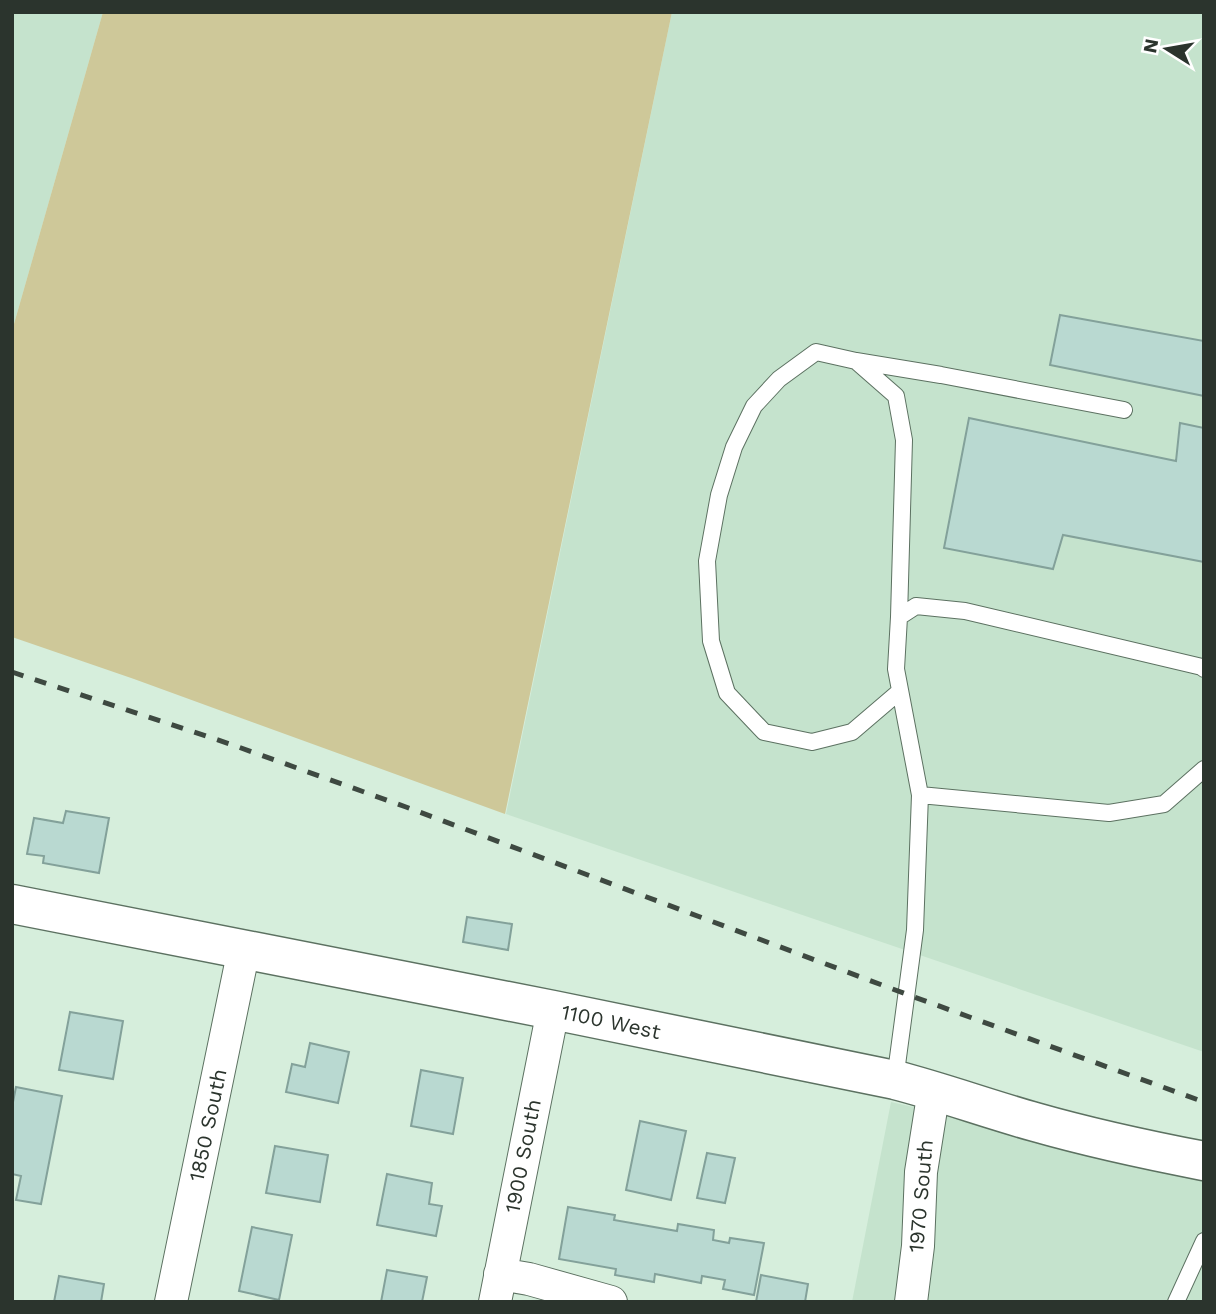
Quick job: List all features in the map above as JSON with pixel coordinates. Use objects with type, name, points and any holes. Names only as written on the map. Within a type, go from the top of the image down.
[{"type":"street","name":"1100 West","points":[[12,904],[895,1080],[1046,1125],[1204,1161]]},
{"type":"street","name":"1850 South","points":[[172,1302],[244,949]]},
{"type":"street","name":"1900 South","points":[[497,1288],[553,1010]]},
{"type":"street","name":"1970 South","points":[[911,1302],[918,1246],[921,1172],[934,1090]]},
{"type":"street","points":[[497,1288],[528,1279],[611,1302]]},
{"type":"lane","points":[[900,691],[852,733],[812,742],[764,732],[727,692],[711,641],[707,561],[719,495],[734,447],[754,406],[779,379],[816,352],[1124,410]]},
{"type":"lane","points":[[856,361],[896,396],[905,440],[896,668],[920,795],[915,930],[895,1080]]},
{"type":"lane","points":[[899,617],[916,606],[965,611],[1204,669]]},
{"type":"lane","points":[[920,795],[1109,813],[1164,804],[1204,769]]},
{"type":"lane","points":[[1176,1302],[1204,1241]]},
{"type":"shaded area","points":[[12,12],[103,12],[12,331]]},
{"type":"shaded area","points":[[103,12],[672,12],[505,814],[12,637],[12,331]]},
{"type":"shaded area","points":[[672,12],[1204,12],[1204,1052],[506,814]]},
{"type":"shaded area","points":[[891,1102],[1204,1173],[1204,1302],[852,1302]]},
{"type":"building","points":[[1060,315],[1204,341],[1204,396],[1050,365]]},
{"type":"building","points":[[969,418],[1176,461],[1180,423],[1204,428],[1204,562],[1063,535],[1053,569],[944,548]]},
{"type":"building","points":[[66,811],[109,818],[99,873],[43,863],[44,856],[27,854],[34,818],[63,823]]},
{"type":"building","points":[[467,917],[512,924],[508,950],[463,942]]},
{"type":"building","points":[[70,1012],[123,1021],[113,1079],[59,1070]]},
{"type":"building","points":[[310,1043],[349,1052],[338,1103],[286,1092],[292,1064],[305,1067]]},
{"type":"building","points":[[421,1070],[463,1078],[453,1134],[411,1126]]},
{"type":"building","points":[[16,1087],[62,1096],[41,1204],[16,1200],[21,1176],[12,1174],[12,1107]]},
{"type":"building","points":[[640,1121],[686,1131],[671,1200],[626,1190]]},
{"type":"building","points":[[275,1146],[328,1155],[320,1202],[266,1193]]},
{"type":"building","points":[[707,1153],[735,1158],[725,1203],[697,1198]]},
{"type":"building","points":[[387,1174],[432,1183],[429,1204],[442,1206],[436,1236],[377,1225]]},
{"type":"building","points":[[568,1207],[615,1215],[614,1220],[677,1231],[678,1224],[714,1230],[713,1240],[729,1243],[730,1238],[764,1243],[754,1295],[723,1289],[725,1280],[702,1276],[701,1283],[655,1274],[654,1282],[615,1275],[616,1269],[559,1259]]},
{"type":"building","points":[[252,1227],[292,1235],[279,1300],[239,1291]]},
{"type":"building","points":[[387,1270],[427,1277],[422,1302],[381,1302]]},
{"type":"building","points":[[761,1275],[808,1284],[805,1302],[756,1302]]},
{"type":"building","points":[[59,1276],[104,1284],[101,1302],[54,1302]]},
{"type":"railway","points":[[12,672],[230,744],[406,807],[1204,1102]]}]
